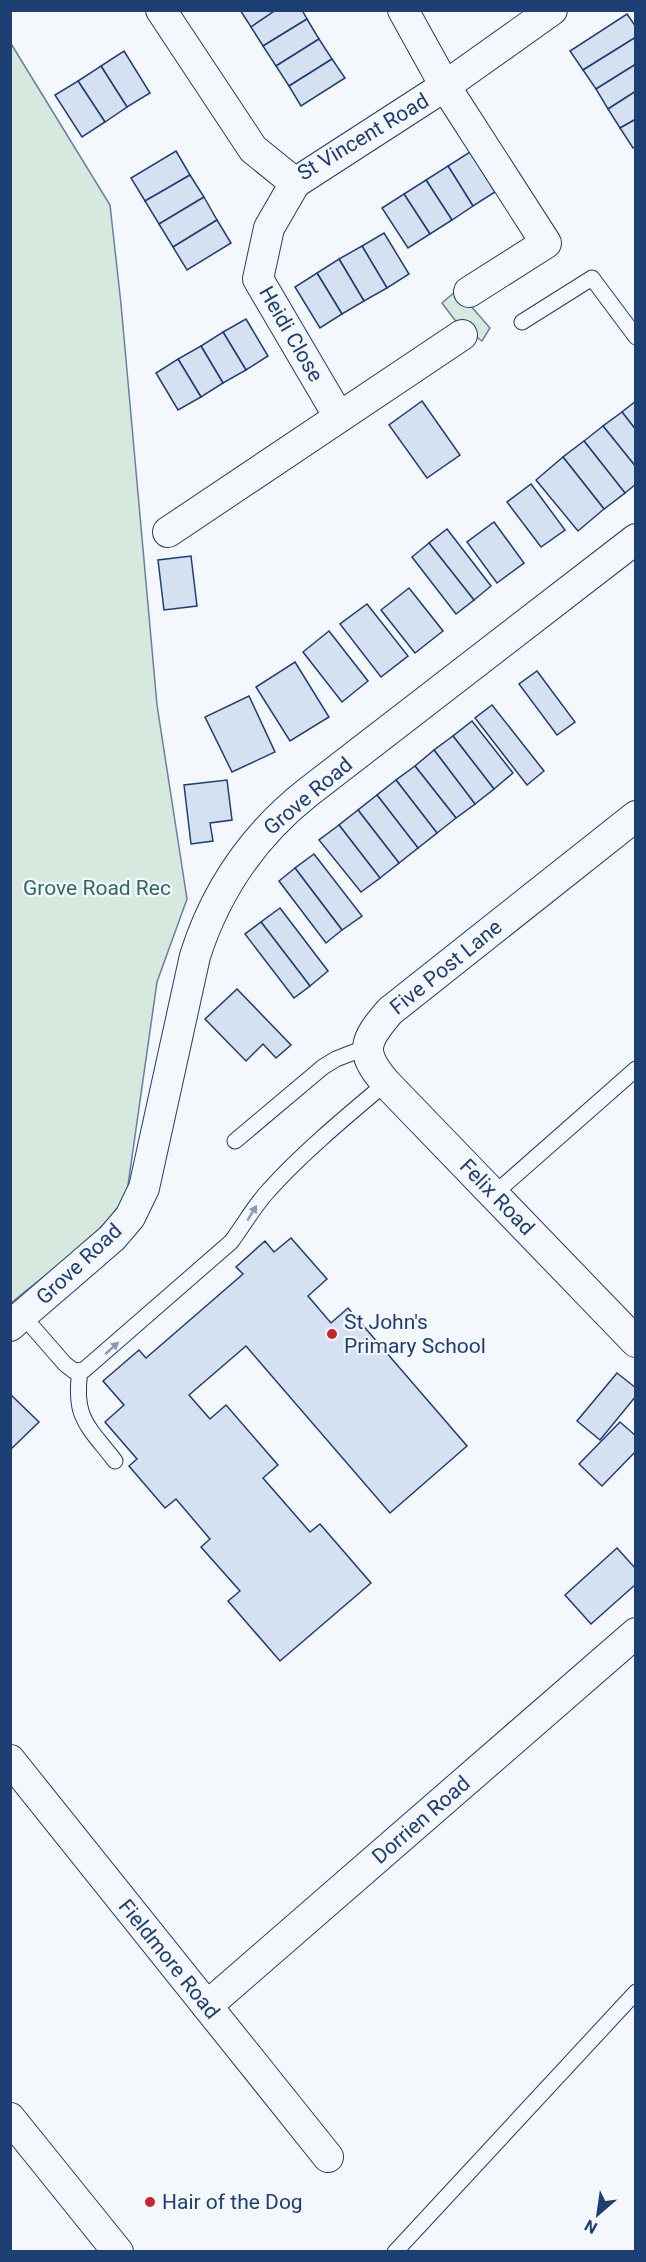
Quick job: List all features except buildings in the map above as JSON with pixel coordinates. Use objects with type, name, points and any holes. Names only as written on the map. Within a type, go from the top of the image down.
[{"type":"street","name":"St Vincent Road","points":[[160,10],[253,149],[295,183],[445,86],[552,10]]},
{"type":"street","points":[[403,10],[445,86],[546,243],[469,292]]},
{"type":"street","name":"Heidi Close","points":[[295,183],[269,228],[258,279],[339,417]]},
{"type":"street","points":[[168,532],[462,335]]},
{"type":"street","name":"Grove Road","points":[[16,1321],[112,1238],[130,1217],[144,1188],[198,946],[212,909],[251,848],[267,829],[301,798],[636,539]]},
{"type":"street","name":"Five Post Lane","points":[[367,1047],[379,1023],[390,1011],[636,816]]},
{"type":"street","name":"Felix Road","points":[[367,1047],[368,1059],[386,1083],[636,1342]]},
{"type":"street","name":"Dorrien Road","points":[[207,2006],[636,1634]]},
{"type":"street","name":"Fieldmore Road","points":[[10,1760],[328,2157]]},
{"type":"street","points":[[10,2118],[118,2252]]},
{"type":"lane","points":[[522,322],[592,278],[636,337]]},
{"type":"lane","points":[[235,1141],[323,1066],[367,1047]]},
{"type":"lane","points":[[494,1194],[636,1069]]},
{"type":"lane","points":[[16,1321],[74,1371],[80,1371],[96,1362],[231,1242],[278,1179],[386,1083]]},
{"type":"lane","points":[[80,1371],[76,1393],[78,1407],[84,1420],[115,1461]]},
{"type":"lane","points":[[395,2252],[636,1992]]},
{"type":"green space","name":"Grove Road Rec","points":[[10,42],[110,205],[157,705],[187,899],[157,982],[127,1192],[106,1222],[91,1237],[11,1303]]},
{"type":"green space","points":[[457,290],[490,328],[482,341],[457,323],[442,303]]},
{"type":"place","name":"St John's Primary School","points":[[332,1334]]},
{"type":"place","name":"Hair of the Dog","points":[[150,2202]]}]
